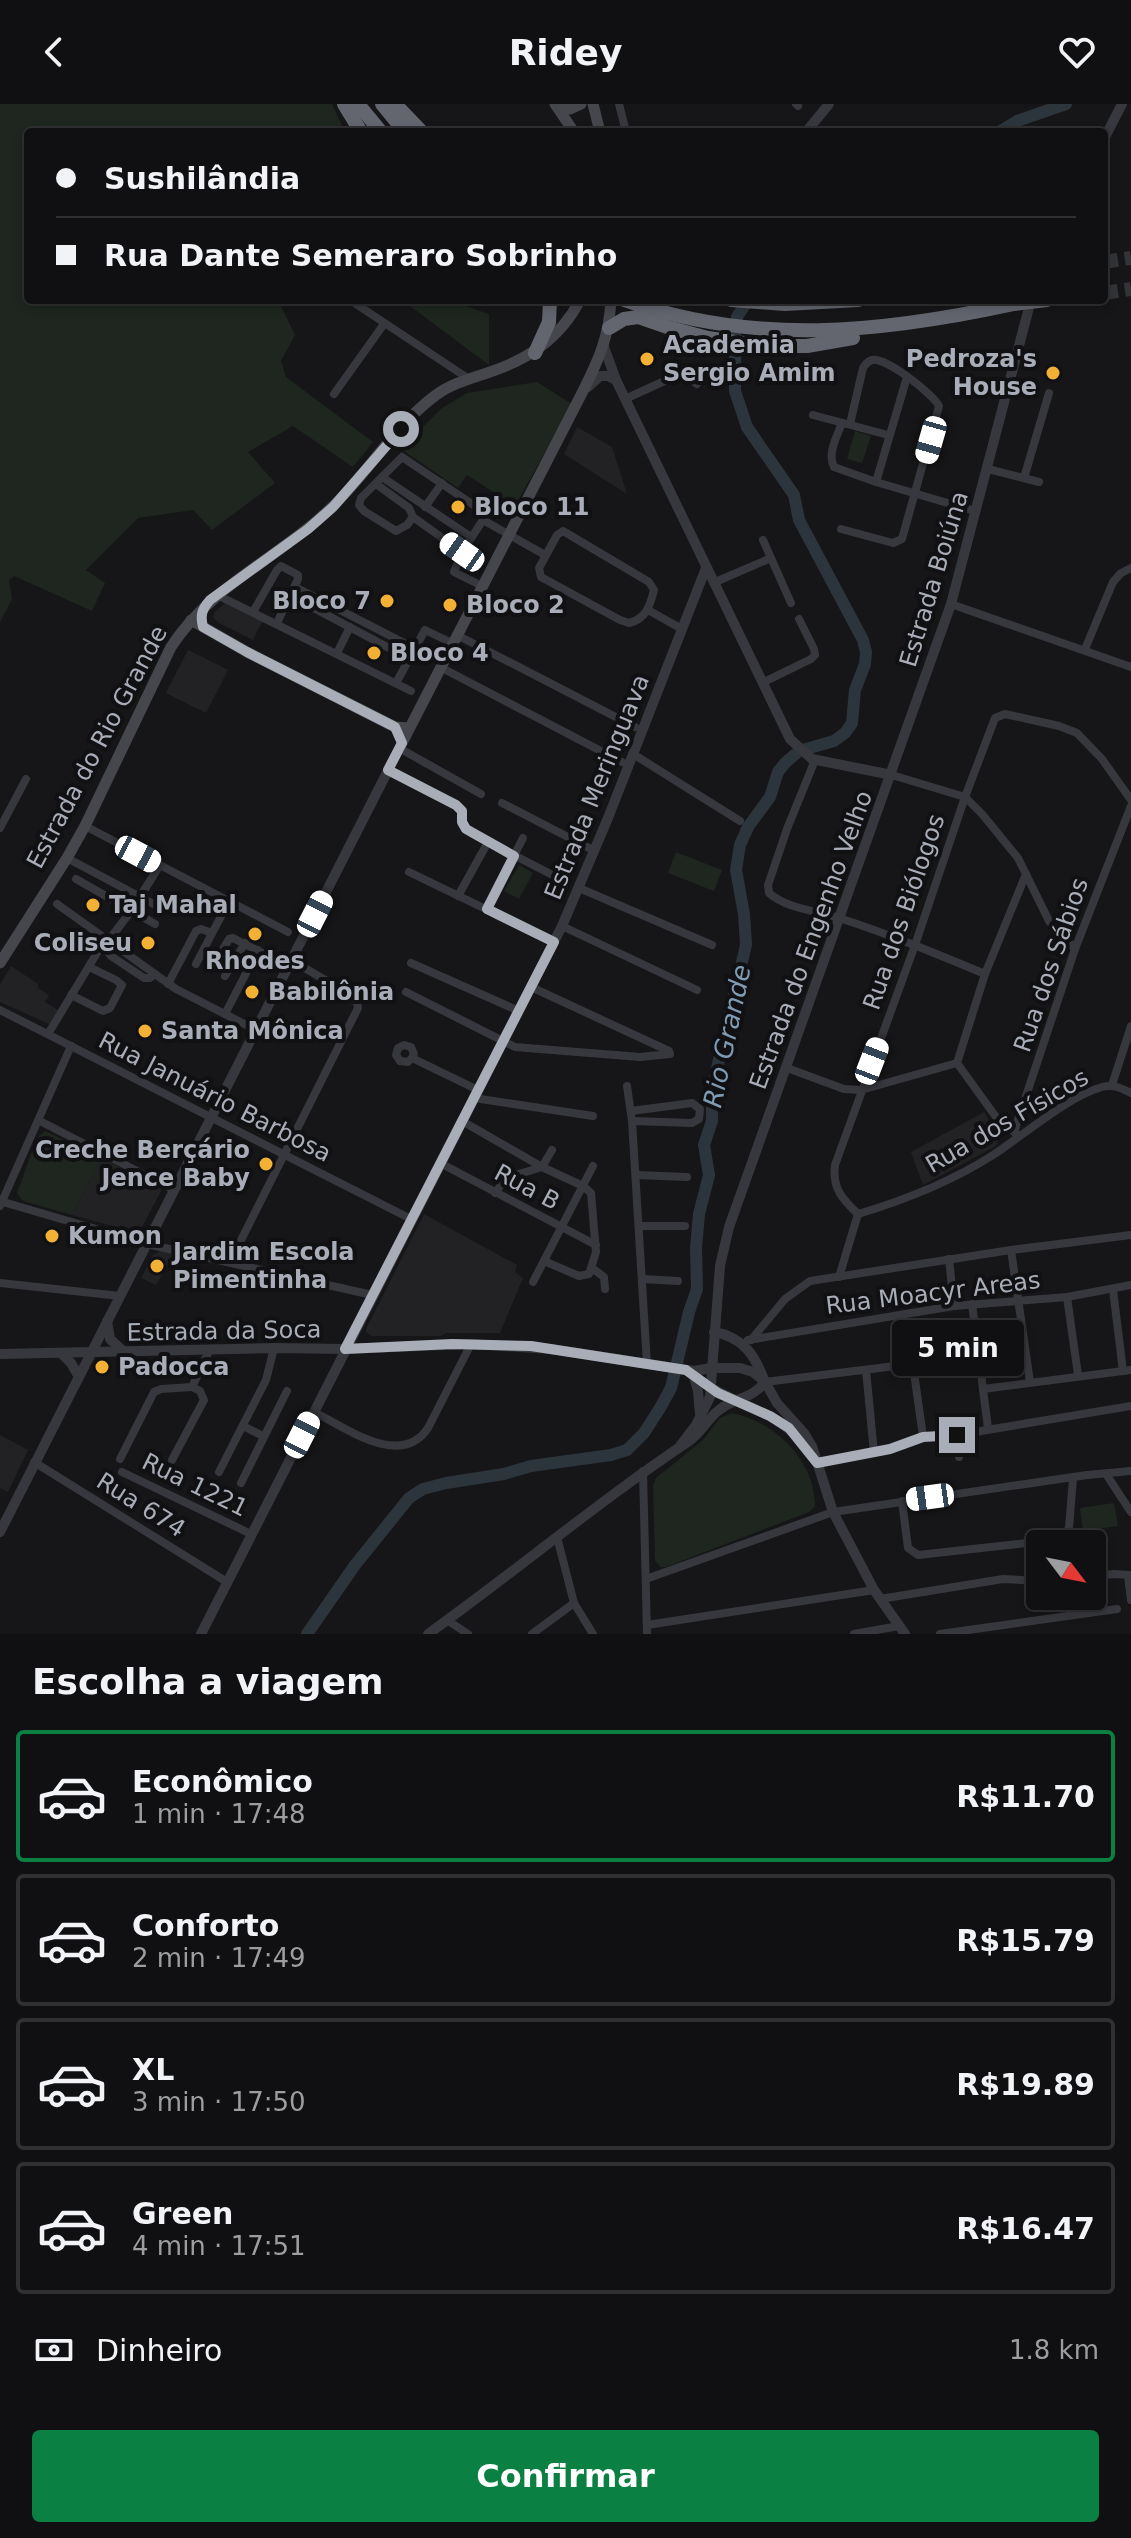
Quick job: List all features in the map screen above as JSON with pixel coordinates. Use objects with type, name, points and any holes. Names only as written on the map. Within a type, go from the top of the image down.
[{"type":"highway","points":[[344,104],[359,128]]},
{"type":"highway","points":[[358,104],[378,128]]},
{"type":"highway","points":[[382,104],[402,128]]},
{"type":"highway","points":[[395,104],[418,128]]},
{"type":"highway","points":[[535,353],[549,322],[550,304]]},
{"type":"highway","points":[[628,304],[719,325],[793,331],[850,330],[932,321],[1014,304]]},
{"type":"highway","points":[[609,328],[624,319],[638,317],[708,338],[787,347],[965,318],[984,311]]},
{"type":"main road","points":[[556,105],[570,109],[581,104]]},
{"type":"main road","points":[[593,104],[599,128]]},
{"type":"main road","points":[[556,105],[571,128]]},
{"type":"main road","name":"Estrada do Rio Grande","points":[[0,963],[85,826],[171,647],[191,620],[217,595],[308,529],[362,476],[425,403],[463,379],[502,368],[535,353],[562,327],[577,304]]},
{"type":"main road","points":[[400,746],[583,391],[604,347],[616,304]]},
{"type":"main road","points":[[203,608],[203,627]]},
{"type":"main road","points":[[191,620],[395,727],[409,728]]},
{"type":"main road","points":[[395,727],[400,746]]},
{"type":"street","points":[[619,104],[625,128]]},
{"type":"street","points":[[809,128],[829,104]]},
{"type":"street","points":[[1108,131],[1122,104]]},
{"type":"street","points":[[356,304],[463,379]]},
{"type":"street","name":"Estrada Boiúna","points":[[892,775],[951,604],[1030,304]]},
{"type":"street","points":[[334,394],[384,324]]},
{"type":"street","points":[[604,347],[625,399],[790,739],[814,760],[768,889],[774,897],[788,903],[915,945],[985,974]]},
{"type":"street","points":[[841,529],[883,542],[898,542],[904,533],[916,493],[939,406],[931,395],[907,377],[890,365],[874,360],[866,364],[832,453],[834,467],[876,482],[916,493],[975,511]]},
{"type":"street","points":[[625,399],[682,373],[697,384]]},
{"type":"street","points":[[583,391],[600,376],[616,380]]},
{"type":"street","points":[[876,482],[907,377]]},
{"type":"street","points":[[1024,478],[1049,393]]},
{"type":"street","points":[[813,415],[888,435]]},
{"type":"street","points":[[413,517],[396,531],[360,507],[361,498],[402,457],[485,515],[458,563]]},
{"type":"street","points":[[988,469],[1039,482]]},
{"type":"street","points":[[379,480],[471,537]]},
{"type":"street","points":[[379,480],[409,508],[413,517],[458,563]]},
{"type":"street","points":[[425,507],[442,483]]},
{"type":"street","points":[[483,520],[545,555]]},
{"type":"street","points":[[563,531],[570,534],[649,582],[654,590],[648,610],[641,618],[629,623],[541,577],[539,568],[557,535],[563,531]]},
{"type":"street","points":[[763,540],[791,603]]},
{"type":"street","points":[[449,556],[483,583]]},
{"type":"street","points":[[696,592],[771,558]]},
{"type":"street","points":[[253,612],[281,566],[298,575],[277,623]]},
{"type":"street","name":"Estrada Meringuava","points":[[201,1634],[562,926],[595,851],[706,568]]},
{"type":"street","points":[[1085,649],[1113,582],[1131,568]]},
{"type":"street","points":[[293,592],[420,638],[453,642],[635,727]]},
{"type":"street","points":[[293,592],[408,658]]},
{"type":"street","points":[[217,595],[411,691]]},
{"type":"street","points":[[951,604],[1131,667]]},
{"type":"street","points":[[648,610],[682,629]]},
{"type":"street","points":[[762,683],[815,655],[799,619]]},
{"type":"street","points":[[337,653],[350,627]]},
{"type":"street","points":[[409,634],[420,638]]},
{"type":"street","points":[[396,683],[420,638]]},
{"type":"street","points":[[440,667],[622,762]]},
{"type":"street","name":"Rua dos Biólogos","points":[[858,1214],[840,1195],[833,1177],[835,1165],[995,718],[1005,714],[1077,733],[1102,759],[1131,803]]},
{"type":"street","points":[[1,1529],[400,746],[481,794]]},
{"type":"street","points":[[633,754],[740,821]]},
{"type":"street","name":"Estrada do Engenho Velho","points":[[680,1446],[700,1418],[712,1388],[720,1266],[729,1227],[892,775],[814,760]]},
{"type":"street","points":[[388,770],[456,805],[462,811],[466,829],[566,882]]},
{"type":"street","points":[[892,775],[965,797],[1009,847],[1049,921],[1075,949]]},
{"type":"street","points":[[0,828],[26,779]]},
{"type":"street","points":[[502,803],[595,851]]},
{"type":"street","name":"Rua dos Sábios","points":[[1016,1134],[1075,949],[1131,803]]},
{"type":"street","points":[[85,826],[288,932]]},
{"type":"street","points":[[487,909],[523,838]]},
{"type":"street","points":[[458,896],[488,842]]},
{"type":"street","points":[[67,858],[161,908]]},
{"type":"street","points":[[110,940],[160,865]]},
{"type":"street","points":[[409,872],[554,942]]},
{"type":"street","points":[[957,1063],[985,974],[1026,874]]},
{"type":"street","points":[[76,879],[155,924]]},
{"type":"street","points":[[579,888],[712,945]]},
{"type":"street","points":[[196,964],[229,901]]},
{"type":"street","points":[[57,904],[168,984],[256,1030]]},
{"type":"street","points":[[562,926],[697,990]]},
{"type":"street","points":[[168,984],[196,931],[201,929],[212,933]]},
{"type":"street","points":[[213,966],[229,939],[233,938],[289,963],[356,998],[358,1003],[355,1015],[230,1262]]},
{"type":"street","points":[[225,976],[245,943]]},
{"type":"street","points":[[48,1034],[100,948]]},
{"type":"street","points":[[225,1014],[258,950]]},
{"type":"street","points":[[411,963],[519,1011]]},
{"type":"street","points":[[71,995],[105,1011],[110,1008],[122,985],[89,967]]},
{"type":"street","points":[[406,992],[515,1047],[640,1057],[670,1054],[645,1039],[531,987]]},
{"type":"street","name":"Rua Januário Barbosa","points":[[0,1010],[411,1219]]},
{"type":"street","points":[[1112,1085],[1131,1026]]},
{"type":"street","points":[[640,1057],[645,1039]]},
{"type":"street","points":[[71,1046],[1,1203],[147,1244],[372,1295]]},
{"type":"street","points":[[412,1058],[476,1094],[593,1116]]},
{"type":"street","points":[[787,1068],[844,1089],[861,1090],[957,1063]]},
{"type":"street","points":[[957,1063],[996,1117],[1016,1134]]},
{"type":"street","name":"Rua dos Físicos","points":[[858,1214],[911,1197],[962,1174],[1016,1134],[1085,1095],[1112,1085],[1131,1093]]},
{"type":"street","points":[[627,1086],[652,1364]]},
{"type":"street","points":[[692,1103],[700,1109],[699,1119],[692,1123],[632,1116],[692,1103]]},
{"type":"street","points":[[40,1121],[174,1190]]},
{"type":"street","points":[[462,1121],[585,1188],[593,1197],[596,1245],[589,1274],[579,1276],[544,1261]]},
{"type":"street","points":[[495,1193],[506,1178],[542,1167],[552,1150]]},
{"type":"street","name":"Rua B","points":[[440,1163],[596,1245]]},
{"type":"street","points":[[533,1282],[585,1188],[593,1166]]},
{"type":"street","points":[[636,1175],[687,1177]]},
{"type":"street","points":[[839,1277],[858,1214]]},
{"type":"street","points":[[639,1226],[685,1226]]},
{"type":"street","points":[[746,1341],[785,1299],[810,1281],[1131,1235]]},
{"type":"street","points":[[1011,1250],[1030,1382]]},
{"type":"street","points":[[949,1259],[954,1306]]},
{"type":"street","points":[[592,1268],[604,1277],[605,1289]]},
{"type":"street","points":[[642,1279],[678,1281]]},
{"type":"street","points":[[0,1283],[120,1296]]},
{"type":"street","name":"Rua Moacyr Areas","points":[[746,1341],[954,1306],[1067,1297],[1131,1285]]},
{"type":"street","points":[[983,1389],[1127,1370],[1113,1290]]},
{"type":"street","points":[[1067,1297],[1078,1375]]},
{"type":"street","points":[[972,1304],[988,1428]]},
{"type":"street","points":[[107,1321],[110,1339],[124,1352]]},
{"type":"street","points":[[714,1332],[746,1341],[777,1403],[812,1446],[833,1512],[877,1595],[902,1630]]},
{"type":"street","points":[[314,1412],[381,1445],[402,1447],[414,1443],[428,1428],[471,1344]]},
{"type":"street","name":"Estrada da Soca","points":[[0,1354],[471,1344],[541,1347],[687,1372],[789,1428],[817,1461]]},
{"type":"street","points":[[219,1472],[269,1374],[274,1348]]},
{"type":"street","points":[[192,1387],[209,1351]]},
{"type":"street","points":[[61,1353],[79,1377]]},
{"type":"street","points":[[765,1382],[977,1356]]},
{"type":"street","points":[[913,1365],[923,1437]]},
{"type":"street","name":"Estrada da Soca","points":[[687,1372],[711,1368],[748,1370],[765,1382]]},
{"type":"street","points":[[866,1370],[874,1453]]},
{"type":"street","points":[[687,1372],[698,1391],[700,1418]]},
{"type":"street","name":"Estrada do Engenho Velho","points":[[428,1634],[643,1471],[694,1437],[714,1414],[734,1400],[751,1396],[765,1382]]},
{"type":"street","points":[[120,1459],[154,1392],[192,1387],[200,1391],[204,1400],[172,1460]]},
{"type":"street","points":[[241,1483],[287,1391]]},
{"type":"street","points":[[817,1461],[874,1453],[923,1437],[957,1435],[1131,1406]]},
{"type":"street","points":[[243,1426],[263,1436]]},
{"type":"street","points":[[957,1435],[959,1457]]},
{"type":"street","name":"Rua 674","points":[[34,1462],[227,1582]]},
{"type":"street","points":[[643,1471],[647,1630],[877,1595],[1003,1579],[1026,1580]]},
{"type":"street","points":[[646,1579],[833,1512],[1131,1471]]},
{"type":"street","name":"Rua 1221","points":[[122,1472],[251,1534]]},
{"type":"street","points":[[1106,1474],[1131,1512]]},
{"type":"street","points":[[902,1501],[908,1548],[918,1555],[1054,1540],[1063,1537],[1069,1528],[1073,1478]]},
{"type":"street","points":[[557,1537],[574,1603],[593,1634]]},
{"type":"street","points":[[1106,1575],[1129,1575],[1131,1600]]},
{"type":"street","points":[[532,1634],[574,1603]]},
{"type":"street","points":[[940,1634],[1117,1609]]},
{"type":"street","points":[[447,1620],[468,1634]]},
{"type":"street","points":[[854,1634],[902,1630]]},
{"type":"shaded area","points":[[0,104],[332,104],[343,128],[24,128],[24,304],[280,304],[295,335],[281,361],[286,377],[373,442],[353,467],[293,426],[248,452],[275,483],[212,530],[193,510],[138,518],[86,570],[105,583],[92,611],[14,576],[9,580],[12,599],[0,622]]},
{"type":"shaded area","points":[[407,304],[460,304],[489,314],[489,365]]},
{"type":"shaded area","points":[[537,382],[572,404],[515,506],[467,475],[458,488],[401,449],[442,408],[467,393]]},
{"type":"shaded area","points":[[577,427],[612,447],[627,494],[564,454]]},
{"type":"shaded area","points":[[855,431],[871,436],[862,463],[847,459]]},
{"type":"shaded area","points":[[228,600],[264,618],[253,640],[213,617]]},
{"type":"shaded area","points":[[188,650],[228,670],[206,713],[166,693]]},
{"type":"shaded area","points":[[676,852],[722,870],[714,891],[668,873]]},
{"type":"shaded area","points":[[519,865],[533,873],[519,899],[504,891]]},
{"type":"shaded area","points":[[11,966],[49,995],[45,1002],[58,1010],[49,1024],[0,1002],[0,985]]},
{"type":"shaded area","points":[[984,1112],[999,1138],[996,1146],[923,1185],[911,1152]]},
{"type":"shaded area","points":[[45,1131],[102,1158],[72,1215],[23,1201],[17,1193],[37,1138]]},
{"type":"shaded area","points":[[102,1158],[162,1189],[139,1233],[72,1215]]},
{"type":"shaded area","points":[[104,1162],[127,1174],[118,1191],[95,1179]]},
{"type":"shaded area","points":[[424,1214],[517,1265],[515,1272],[523,1278],[500,1333],[371,1336],[366,1332]]},
{"type":"shaded area","name":"Jardim Escola Pimentinha","points":[[161,1251],[174,1254],[156,1285],[141,1278],[153,1255]]},
{"type":"shaded area","points":[[732,1413],[763,1425],[790,1446],[808,1473],[815,1506],[809,1512],[661,1567],[655,1561],[653,1485],[656,1478],[703,1440],[720,1418]]},
{"type":"shaded area","points":[[0,1435],[28,1450],[8,1492],[0,1488]]},
{"type":"shaded area","points":[[1114,1503],[1118,1526],[1083,1530],[1080,1508]]},
{"type":"waterway","name":"Rio Grande","points":[[1006,128],[1066,104]]},
{"type":"waterway","name":"Rio Grande","points":[[307,1634],[355,1565],[409,1498],[423,1489],[446,1483],[627,1450],[644,1433],[671,1388],[697,1289],[696,1248],[699,1214],[709,1175],[704,1145],[712,1121],[712,1090],[746,945],[736,870],[740,845],[748,827],[770,797],[778,772],[785,763],[799,751],[834,741],[852,723],[855,690],[866,652],[863,640],[799,520],[794,495],[747,427],[735,391],[735,329],[737,317],[745,304]]},
{"type":"tunnel","points":[[1108,261],[1131,258]]},
{"type":"tunnel","points":[[1108,292],[1131,289]]},
{"type":"place","name":"Academia Sergio Amim","points":[[647,359]]},
{"type":"place","name":"Pedroza's House","points":[[1053,373]]},
{"type":"place","name":"Bloco 11","points":[[458,507]]},
{"type":"place","name":"Bloco 7","points":[[387,601]]},
{"type":"place","name":"Bloco 2","points":[[450,605]]},
{"type":"place","name":"Bloco 4","points":[[374,653]]},
{"type":"place","name":"Taj Mahal","points":[[93,905]]},
{"type":"place","name":"Rhodes","points":[[255,934]]},
{"type":"place","name":"Coliseu","points":[[148,943]]},
{"type":"place","name":"Babilônia","points":[[252,992]]},
{"type":"place","name":"Santa Mônica","points":[[145,1031]]},
{"type":"place","name":"Creche Berçário Jence Baby","points":[[266,1164]]},
{"type":"place","name":"Kumon","points":[[52,1236]]},
{"type":"place","name":"Jardim Escola Pimentinha","points":[[157,1266]]},
{"type":"place","name":"Padocca","points":[[102,1367]]},
{"type":"route","points":[[401,429],[333,507],[308,529],[210,600],[203,608],[201,618],[203,627],[247,652],[395,727],[402,743],[388,770],[456,805],[463,813],[462,822],[466,829],[514,856],[487,909],[554,942],[345,1349],[452,1344],[531,1346],[686,1370],[718,1393],[778,1420],[799,1438],[817,1463],[890,1449],[923,1437],[957,1435]]}]
